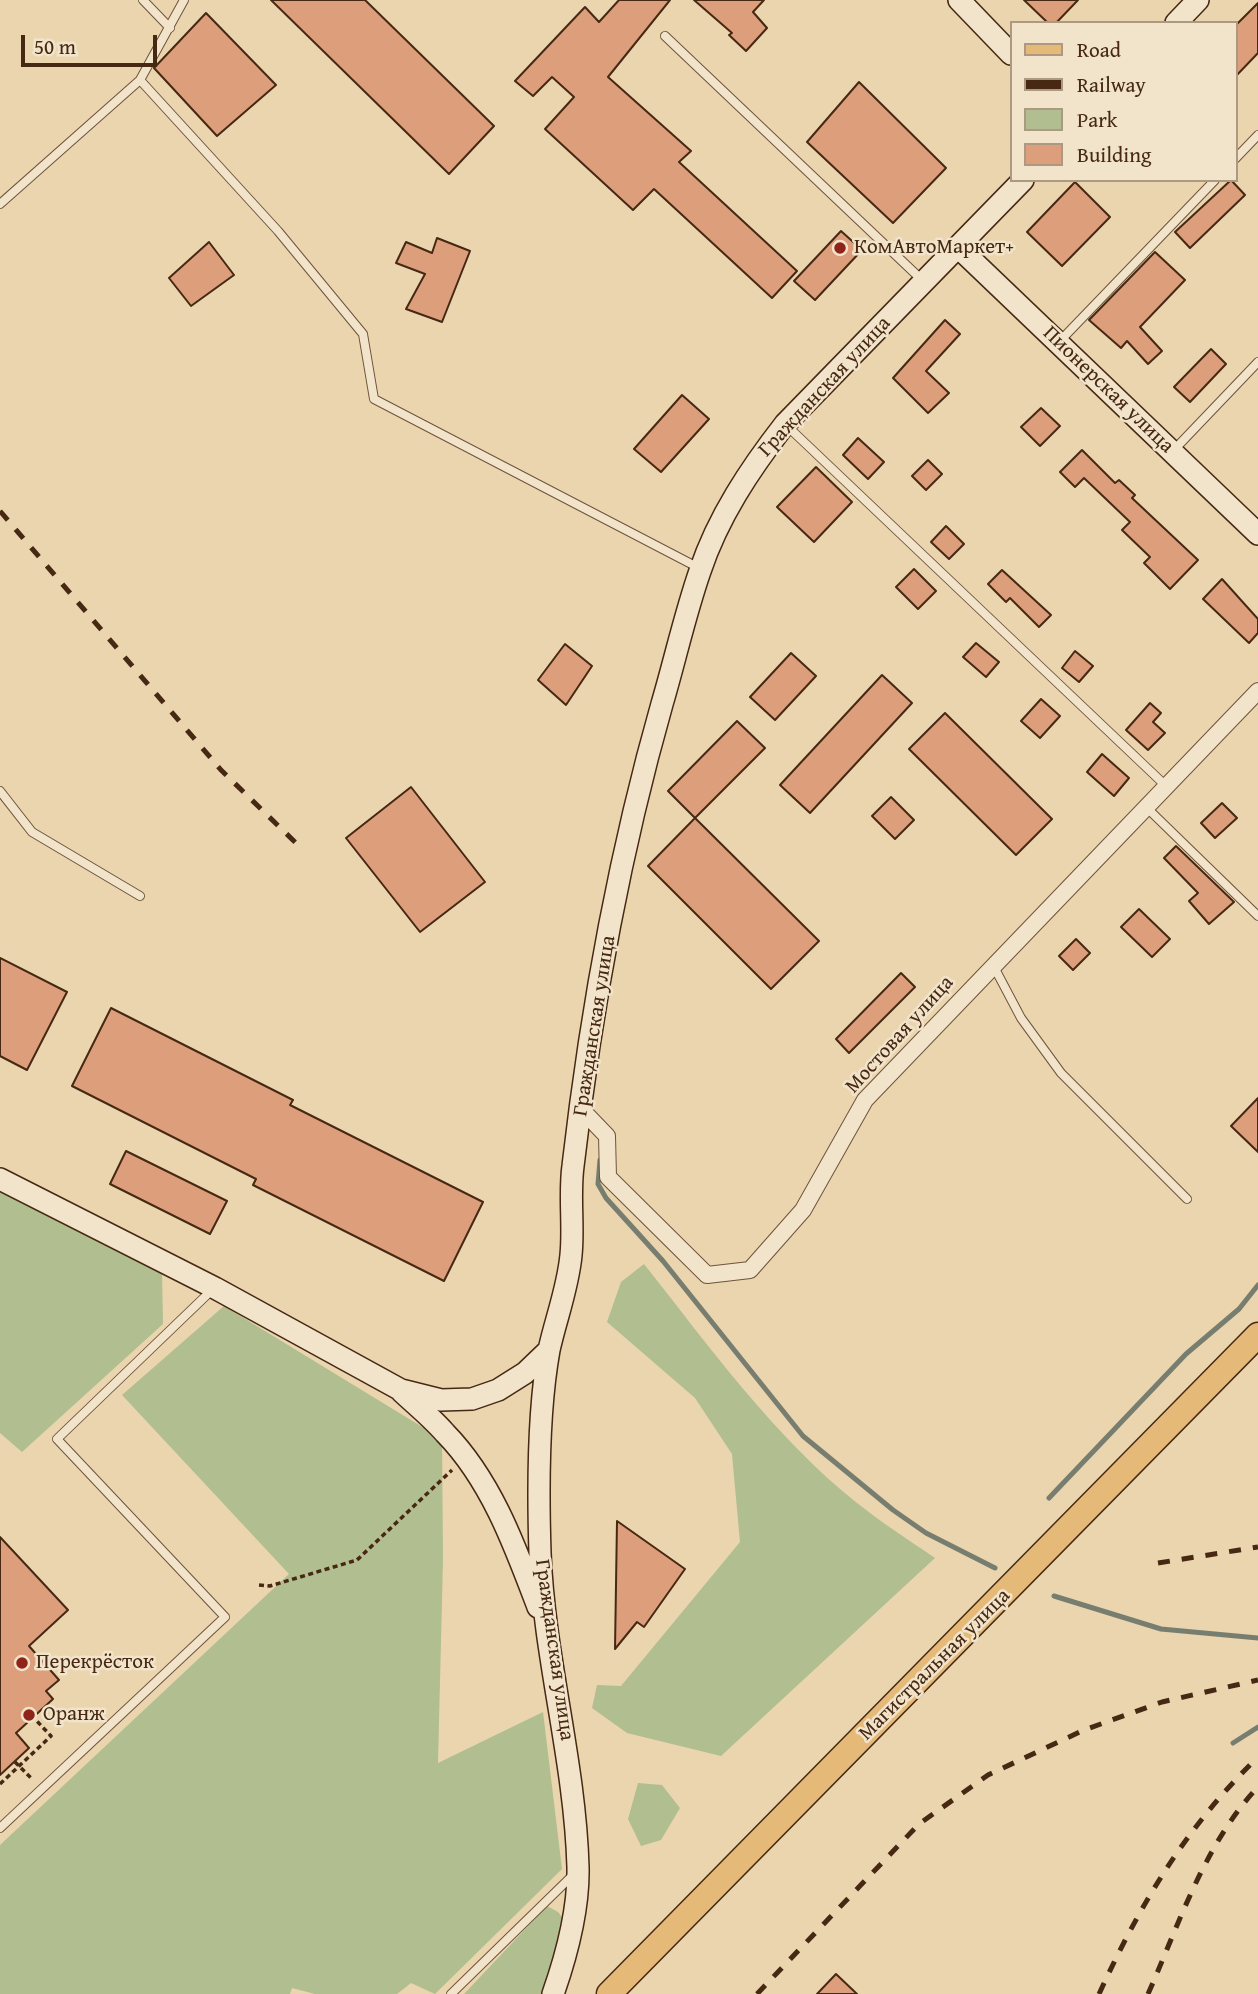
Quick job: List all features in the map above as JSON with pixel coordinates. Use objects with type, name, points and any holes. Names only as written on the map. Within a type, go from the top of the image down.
[{"type":"main road","name":"Магистральная улица","points":[[610,1994],[1258,1335]]},
{"type":"street","points":[[959,0],[1010,53]]},
{"type":"street","points":[[1178,21],[1198,0]]},
{"type":"street","name":"Гражданская улица","points":[[553,1994],[573,1928],[578,1870],[564,1724],[547,1633],[540,1553],[540,1449],[550,1350],[563,1306],[571,1255],[572,1170],[584,1068],[632,810],[701,569],[722,519],[753,465],[785,424],[1021,182]]},
{"type":"street","name":"Пионерская улица","points":[[958,247],[1258,534]]},
{"type":"street","name":"Мостовая улица","points":[[581,1110],[607,1136],[608,1177],[707,1275],[750,1269],[803,1210],[865,1100],[1258,691]]},
{"type":"street","points":[[0,1179],[215,1288],[401,1391],[447,1434],[484,1485],[516,1549],[547,1633]]},
{"type":"street","points":[[401,1391],[441,1400],[472,1399],[498,1390],[525,1373],[550,1350]]},
{"type":"lane","points":[[142,0],[170,28]]},
{"type":"lane","points":[[0,204],[140,80],[184,0]]},
{"type":"lane","points":[[665,36],[924,282]]},
{"type":"lane","points":[[140,80],[278,231],[363,334],[374,399],[701,569]]},
{"type":"lane","points":[[1237,157],[1258,135]]},
{"type":"lane","points":[[1059,343],[1213,182]]},
{"type":"lane","points":[[1172,452],[1258,362]]},
{"type":"lane","points":[[785,424],[1166,786]]},
{"type":"lane","points":[[0,791],[32,832],[140,896]]},
{"type":"lane","points":[[1146,807],[1258,916]]},
{"type":"lane","points":[[993,965],[1021,1018],[1060,1073],[1187,1199]]},
{"type":"lane","points":[[0,1828],[225,1617],[57,1439],[215,1288]]},
{"type":"lane","points":[[452,1994],[578,1870]]},
{"type":"path","points":[[259,1585],[270,1586],[357,1560],[464,1459]]},
{"type":"path","points":[[0,1784],[51,1736],[33,1717]]},
{"type":"path","points":[[15,1762],[41,1789]]},
{"type":"green space","points":[[0,1191],[162,1272],[163,1324],[22,1452],[0,1433]]},
{"type":"green space","points":[[644,1264],[744,1390],[798,1449],[857,1503],[935,1558],[721,1756],[627,1733],[592,1708],[597,1685],[621,1686],[740,1542],[732,1454],[695,1398],[607,1322],[621,1282]]},
{"type":"green space","points":[[224,1306],[442,1439],[443,1559],[438,1763],[543,1712],[562,1869],[435,1994],[411,1983],[397,1994],[315,1994],[292,1988],[290,1994],[0,1994],[0,1845],[289,1574],[122,1395]]},
{"type":"green space","points":[[638,1783],[662,1785],[680,1808],[661,1840],[641,1846],[628,1819]]},
{"type":"green space","points":[[547,1906],[558,1912],[566,1922],[545,1994],[464,1994]]},
{"type":"building","points":[[271,0],[365,0],[494,126],[449,174]]},
{"type":"building","points":[[619,0],[670,0],[608,77],[691,151],[679,162],[797,271],[772,298],[654,189],[633,210],[545,129],[574,97],[552,77],[533,96],[515,81],[585,7],[599,22]]},
{"type":"building","points":[[694,0],[764,0],[753,12],[767,28],[746,51],[729,35],[732,33]]},
{"type":"building","points":[[1024,0],[1078,0],[1058,21],[1046,21]]},
{"type":"building","points":[[1258,3],[1258,53],[1237,75],[1237,24]]},
{"type":"building","points":[[206,13],[276,85],[217,136],[154,68]]},
{"type":"building","points":[[859,82],[946,168],[893,223],[807,142]]},
{"type":"building","points":[[1075,182],[1110,217],[1062,266],[1027,232]]},
{"type":"building","points":[[1229,182],[1233,182],[1245,195],[1190,248],[1175,232]]},
{"type":"building","points":[[841,231],[862,250],[815,300],[794,281]]},
{"type":"building","points":[[437,238],[470,251],[442,322],[406,309],[425,274],[396,263],[406,242],[432,253]]},
{"type":"building","points":[[209,242],[234,275],[191,306],[169,278]]},
{"type":"building","points":[[1155,252],[1185,280],[1140,327],[1162,351],[1148,364],[1127,341],[1121,348],[1089,320]]},
{"type":"building","points":[[945,320],[960,334],[926,371],[949,393],[928,413],[893,378]]},
{"type":"building","points":[[1211,349],[1226,364],[1190,402],[1174,387]]},
{"type":"building","points":[[682,395],[709,419],[661,472],[634,449]]},
{"type":"building","points":[[1041,408],[1060,426],[1040,446],[1021,427]]},
{"type":"building","points":[[858,438],[884,462],[868,479],[843,455]]},
{"type":"building","points":[[1082,450],[1115,483],[1119,480],[1135,495],[1132,498],[1198,560],[1170,589],[1144,563],[1150,557],[1122,530],[1130,522],[1084,478],[1075,487],[1060,472]]},
{"type":"building","points":[[928,460],[942,474],[926,490],[912,476]]},
{"type":"building","points":[[816,467],[852,502],[814,542],[777,507]]},
{"type":"building","points":[[946,526],[964,544],[949,559],[931,542]]},
{"type":"building","points":[[914,569],[936,591],[918,609],[896,587]]},
{"type":"building","points":[[1002,570],[1051,615],[1039,627],[1010,598],[1006,602],[988,584]]},
{"type":"building","points":[[1222,579],[1258,619],[1258,633],[1249,643],[1203,599]]},
{"type":"building","points":[[976,643],[999,662],[986,677],[963,657]]},
{"type":"building","points":[[565,644],[592,666],[566,705],[538,680]]},
{"type":"building","points":[[1075,651],[1093,666],[1079,682],[1062,668]]},
{"type":"building","points":[[791,653],[816,676],[775,720],[750,697]]},
{"type":"building","points":[[882,675],[912,703],[810,813],[780,785]]},
{"type":"building","points":[[1041,699],[1060,716],[1040,738],[1021,721]]},
{"type":"building","points":[[1150,703],[1161,713],[1153,722],[1165,733],[1148,750],[1126,730]]},
{"type":"building","points":[[945,713],[1052,819],[1016,855],[909,749]]},
{"type":"building","points":[[737,721],[765,748],[695,818],[668,791]]},
{"type":"building","points":[[1102,754],[1129,778],[1114,796],[1087,772]]},
{"type":"building","points":[[411,787],[485,882],[420,932],[346,838]]},
{"type":"building","points":[[891,797],[914,820],[895,839],[872,816]]},
{"type":"building","points":[[1222,803],[1237,818],[1215,838],[1201,823]]},
{"type":"building","points":[[695,818],[819,941],[771,989],[648,866]]},
{"type":"building","points":[[1176,846],[1234,902],[1209,924],[1189,901],[1198,893],[1164,858]]},
{"type":"building","points":[[1139,909],[1170,939],[1152,957],[1121,927]]},
{"type":"building","points":[[1076,939],[1090,953],[1073,970],[1059,956]]},
{"type":"building","points":[[0,958],[67,992],[27,1070],[0,1056]]},
{"type":"building","points":[[901,973],[915,987],[849,1053],[836,1039]]},
{"type":"building","points":[[111,1008],[293,1100],[290,1105],[483,1202],[444,1281],[253,1185],[256,1179],[72,1086]]},
{"type":"building","points":[[1258,1098],[1258,1152],[1231,1126]]},
{"type":"building","points":[[126,1151],[227,1201],[210,1234],[110,1184]]},
{"type":"building","points":[[617,1521],[685,1569],[644,1627],[637,1622],[615,1649]]},
{"type":"building","points":[[0,1537],[68,1610],[29,1646],[59,1680],[46,1691],[53,1699],[16,1733],[29,1748],[0,1775]]},
{"type":"building","points":[[836,1974],[857,1994],[817,1994]]},
{"type":"waterway","points":[[600,1160],[598,1184],[606,1198],[663,1261],[803,1436],[893,1510],[926,1533],[995,1568]]},
{"type":"waterway","points":[[1049,1498],[1186,1354],[1239,1309],[1258,1285]]},
{"type":"waterway","points":[[1054,1596],[1161,1629],[1258,1638]]},
{"type":"waterway","points":[[1233,1743],[1258,1727]]},
{"type":"railway","points":[[0,511],[221,770],[299,846]]},
{"type":"railway","points":[[1158,1563],[1258,1547]]},
{"type":"railway","points":[[757,1994],[919,1824],[988,1775],[1084,1730],[1162,1702],[1258,1680]]},
{"type":"railway","points":[[1099,1994],[1131,1929],[1167,1868],[1208,1811],[1258,1757]]},
{"type":"railway","points":[[1148,1994],[1208,1859],[1239,1809],[1258,1787]]},
{"type":"place","name":"КомАвтоМаркет+","points":[[840,248]]},
{"type":"place","name":"Перекрёсток","points":[[22,1663]]},
{"type":"place","name":"Оранж","points":[[29,1715]]}]
